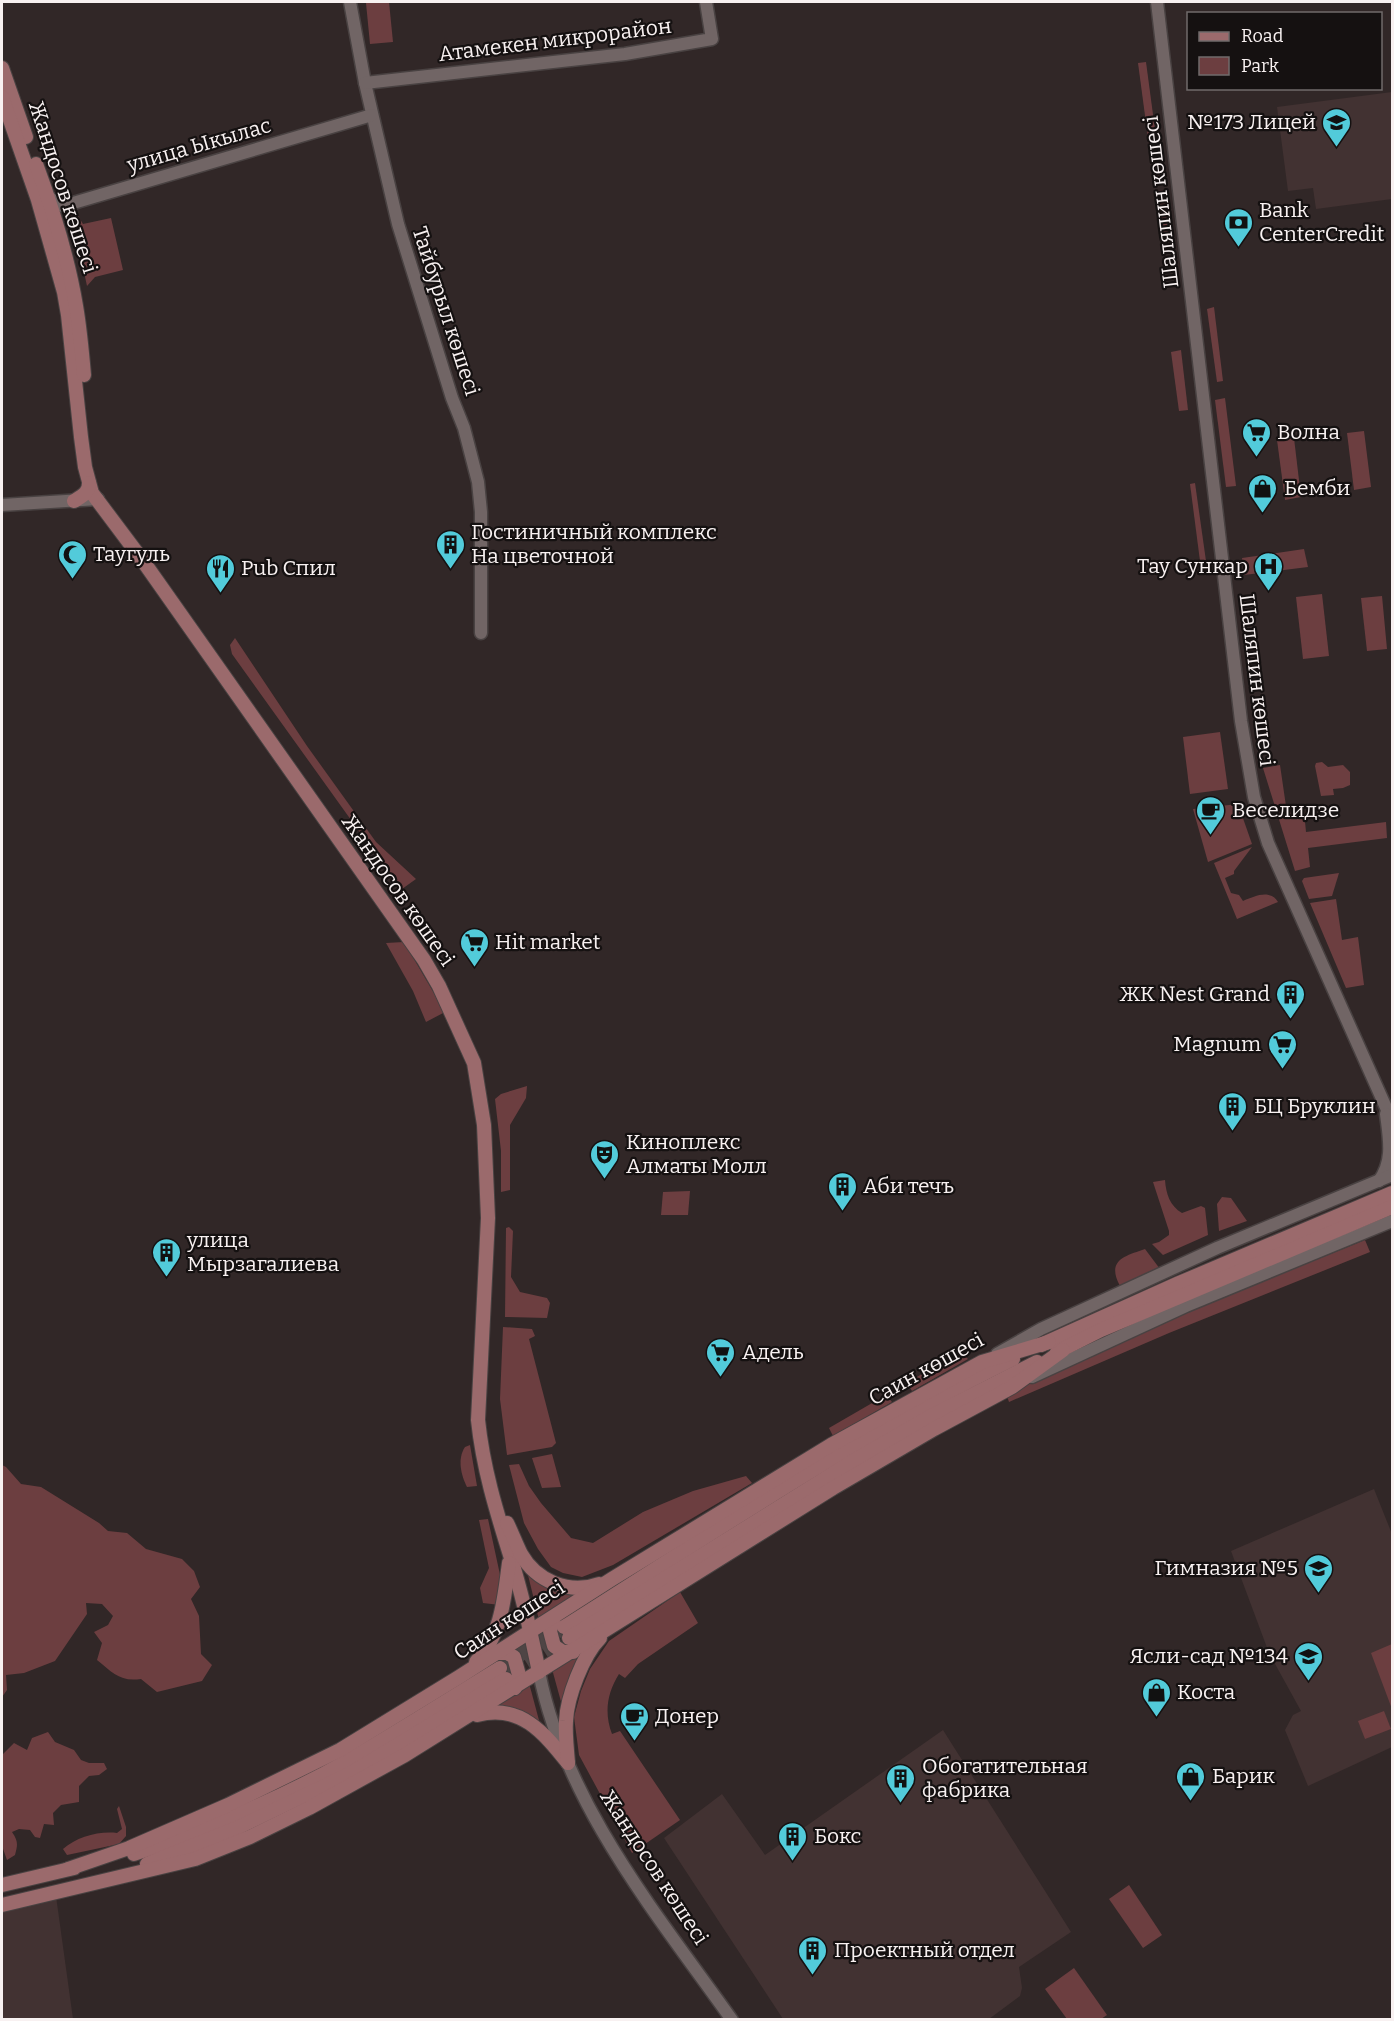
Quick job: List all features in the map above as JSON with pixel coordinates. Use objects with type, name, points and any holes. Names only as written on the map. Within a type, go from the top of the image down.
[{"type":"main road","name":"Тайбурыл көшесі","points":[[351,2],[365,83],[398,224],[452,398],[464,428],[476,473],[481,512],[481,633]]},
{"type":"main road","name":"Атамекен микрорайон","points":[[365,83],[613,55],[712,39],[706,2]]},
{"type":"main road","name":"Шаляпин көшесі","points":[[1157,2],[1240,710],[1254,797],[1268,843],[1389,1108],[1392,1121]]},
{"type":"main road","name":"Жандосов көшесі","points":[[2,68],[43,198],[68,315],[81,437],[92,493],[424,960],[474,1063],[484,1125],[488,1218],[478,1420],[481,1451],[495,1512],[510,1555],[554,1726],[568,1763],[596,1822],[617,1855],[731,2018]]},
{"type":"main road","name":"Жандосов көшесі","points":[[2,98],[43,198],[57,223],[76,306],[92,457],[99,490],[98,499]]},
{"type":"main road","name":"улица Ыкылас","points":[[43,198],[63,206],[372,115]]},
{"type":"main road","points":[[74,501],[84,495],[89,488],[89,483]]},
{"type":"main road","points":[[2,505],[98,499]]},
{"type":"main road","points":[[1379,1181],[1388,1166],[1390,1152],[1389,1108]]},
{"type":"main road","name":"Саин көшесі","points":[[562,1627],[612,1579],[757,1489],[1041,1329],[1217,1248],[1392,1175]]},
{"type":"main road","name":"Саин көшесі","points":[[562,1627],[763,1501],[925,1405],[1049,1341],[1282,1238],[1392,1193]]},
{"type":"main road","name":"Саин көшесі","points":[[68,1869],[133,1846],[280,1780],[340,1750],[531,1632],[562,1627],[1008,1375],[1112,1326],[1392,1207]]},
{"type":"main road","name":"Саин көшесі","points":[[68,1869],[132,1855],[186,1836],[287,1792],[385,1739],[507,1678],[539,1672],[900,1449],[1012,1387],[1186,1306],[1392,1221]]},
{"type":"main road","points":[[1366,1233],[1392,1227]]},
{"type":"main road","points":[[982,1362],[1049,1341]]},
{"type":"main road","points":[[1012,1387],[1063,1350]]},
{"type":"main road","name":"Жандосов көшесі","points":[[481,1368],[488,1449],[504,1514],[510,1555]]},
{"type":"main road","points":[[856,1445],[899,1407]]},
{"type":"main road","points":[[853,1461],[900,1449]]},
{"type":"main road","points":[[504,1514],[521,1554],[529,1566],[554,1584],[578,1588],[590,1587],[612,1579]]},
{"type":"main road","points":[[459,1677],[485,1651],[496,1631],[504,1602],[510,1555]]},
{"type":"main road","points":[[562,1627],[550,1631],[554,1646],[563,1652],[573,1652]]},
{"type":"main road","points":[[568,1763],[566,1721],[574,1687],[589,1653],[610,1629]]},
{"type":"main road","points":[[498,1653],[507,1653],[514,1657],[519,1676],[507,1678]]},
{"type":"main road","name":"Саин көшесі","points":[[103,1880],[177,1865],[250,1837],[356,1784],[466,1718],[507,1678]]},
{"type":"main road","name":"Саин көшесі","points":[[103,1880],[191,1848],[301,1798],[391,1749],[507,1678]]},
{"type":"main road","points":[[466,1718],[495,1712],[525,1719],[547,1736],[568,1763]]},
{"type":"main road","points":[[2,1885],[68,1869]]},
{"type":"main road","points":[[2,1905],[103,1880]]},
{"type":"shaded area","name":"№173 Лицей","points":[[1392,92],[1392,199],[1316,209],[1313,188],[1288,191],[1277,107]]},
{"type":"shaded area","name":"Гимназия №5","points":[[1374,1489],[1392,1534],[1392,1747],[1308,1786],[1285,1730],[1293,1715],[1301,1711],[1269,1653],[1231,1551]]},
{"type":"shaded area","points":[[943,1730],[1071,1932],[1019,1967],[1022,1988],[1020,1996],[989,2019],[783,2019],[664,1838],[722,1794],[765,1855]]},
{"type":"shaded area","points":[[56,1896],[73,2019],[2,2020],[2,1912]]},
{"type":"green space","points":[[389,2],[393,42],[370,44],[366,3]]},
{"type":"green space","points":[[1146,62],[1162,182],[1154,183],[1138,63]]},
{"type":"green space","points":[[1163,190],[1168,234],[1160,235],[1155,191]]},
{"type":"green space","points":[[74,209],[83,224],[111,218],[123,270],[95,277],[87,286],[78,244],[66,213]]},
{"type":"green space","points":[[1214,307],[1223,381],[1217,382],[1207,309]]},
{"type":"green space","points":[[1181,350],[1188,410],[1179,411],[1171,352]]},
{"type":"green space","points":[[1225,398],[1236,486],[1226,487],[1215,400]]},
{"type":"green space","points":[[1364,431],[1371,487],[1354,490],[1347,433]]},
{"type":"green space","points":[[1294,438],[1301,497],[1285,500],[1277,440]]},
{"type":"green space","points":[[1195,483],[1206,561],[1200,561],[1190,484]]},
{"type":"green space","points":[[1304,549],[1308,567],[1244,575],[1242,558]]},
{"type":"green space","points":[[1322,594],[1329,656],[1303,659],[1296,597]]},
{"type":"green space","points":[[1382,596],[1387,649],[1367,651],[1361,598]]},
{"type":"green space","points":[[235,638],[307,746],[376,842],[416,879],[402,889],[232,654],[230,645]]},
{"type":"green space","points":[[1220,732],[1228,789],[1190,794],[1183,737]]},
{"type":"green space","points":[[1322,762],[1328,767],[1343,765],[1350,772],[1350,785],[1333,789],[1334,795],[1321,796],[1315,766],[1316,763]]},
{"type":"green space","points":[[1280,765],[1287,813],[1304,811],[1306,832],[1386,822],[1387,838],[1308,848],[1310,867],[1295,871],[1263,768]]},
{"type":"green space","points":[[1238,804],[1252,844],[1208,862],[1193,809]]},
{"type":"green space","points":[[1252,847],[1234,874],[1225,878],[1231,893],[1239,895],[1243,901],[1267,895],[1278,902],[1237,919],[1214,863]]},
{"type":"green space","points":[[1339,873],[1332,896],[1309,899],[1302,881],[1304,878]]},
{"type":"green space","points":[[1336,899],[1342,940],[1358,937],[1364,985],[1346,988],[1310,903]]},
{"type":"green space","points":[[404,942],[445,1012],[426,1022],[413,991],[386,943]]},
{"type":"green space","points":[[527,1086],[526,1098],[510,1125],[510,1190],[501,1192],[501,1151],[495,1099],[501,1094]]},
{"type":"green space","points":[[1165,1180],[1169,1199],[1182,1213],[1201,1206],[1205,1208],[1208,1235],[1163,1255],[1152,1244],[1169,1235],[1153,1182]]},
{"type":"green space","points":[[690,1191],[688,1215],[661,1215],[663,1192]]},
{"type":"green space","points":[[1222,1197],[1231,1198],[1247,1221],[1219,1231],[1217,1204]]},
{"type":"green space","points":[[509,1227],[513,1231],[511,1277],[520,1292],[547,1298],[550,1303],[547,1318],[505,1317],[506,1228]]},
{"type":"green space","points":[[1365,1240],[1370,1252],[1169,1333],[1009,1402],[1006,1393],[1159,1323]]},
{"type":"green space","points":[[1145,1249],[1160,1269],[1120,1286],[1116,1277],[1116,1265],[1125,1257]]},
{"type":"green space","points":[[503,1327],[532,1329],[535,1336],[529,1339],[556,1443],[552,1447],[507,1455],[500,1399]]},
{"type":"green space","points":[[960,1351],[968,1359],[912,1391],[907,1383]]},
{"type":"green space","points":[[886,1395],[892,1402],[833,1436],[829,1428]]},
{"type":"green space","points":[[470,1445],[477,1486],[467,1487],[462,1472],[461,1457],[465,1447]]},
{"type":"green space","points":[[552,1454],[561,1487],[542,1488],[532,1458]]},
{"type":"green space","points":[[519,1464],[529,1486],[571,1538],[593,1543],[643,1512],[693,1491],[746,1476],[752,1483],[613,1565],[582,1577],[563,1573],[551,1567],[538,1549],[524,1523],[509,1465]]},
{"type":"green space","points":[[2,1465],[21,1484],[41,1487],[108,1531],[127,1533],[146,1549],[182,1559],[194,1571],[200,1587],[191,1599],[199,1616],[201,1654],[212,1665],[202,1681],[157,1692],[141,1679],[122,1678],[112,1673],[97,1660],[102,1643],[94,1632],[108,1625],[113,1616],[102,1604],[86,1603],[87,1614],[55,1661],[24,1673],[6,1675],[7,1690],[2,1697]]},
{"type":"green space","points":[[488,1519],[502,1584],[500,1605],[483,1603],[480,1588],[489,1568],[479,1520]]},
{"type":"green space","points":[[527,1571],[544,1584],[579,1595],[539,1620]]},
{"type":"green space","points":[[680,1592],[698,1623],[638,1664],[625,1678],[619,1674],[609,1696],[608,1718],[612,1734],[620,1731],[680,1820],[632,1853],[579,1755],[574,1717],[590,1669],[609,1641]]},
{"type":"green space","points":[[1392,1644],[1392,1709],[1371,1653]]},
{"type":"green space","points":[[588,1647],[563,1709],[552,1669]]},
{"type":"green space","points":[[529,1683],[540,1724],[492,1707]]},
{"type":"green space","points":[[1384,1711],[1391,1729],[1365,1739],[1358,1721]]},
{"type":"green space","points":[[48,1732],[55,1742],[74,1750],[81,1760],[89,1763],[104,1763],[107,1769],[99,1775],[89,1776],[79,1786],[79,1802],[61,1805],[53,1813],[54,1825],[44,1824],[40,1838],[35,1837],[30,1830],[19,1829],[12,1832],[17,1848],[15,1855],[7,1860],[2,1846],[2,1755],[14,1743],[27,1750],[32,1738]]},
{"type":"green space","points":[[119,1806],[126,1827],[126,1836],[119,1844],[67,1855],[63,1849],[81,1838],[95,1834],[117,1833],[122,1829],[117,1809]]},
{"type":"green space","points":[[1129,1885],[1162,1935],[1143,1948],[1109,1899]]},
{"type":"green space","points":[[1074,1968],[1107,2015],[1101,2019],[1067,2019],[1045,1989]]},
{"type":"tunnel","points":[[500,1668],[559,1629]]},
{"type":"tunnel","points":[[510,1676],[565,1641]]},
{"type":"place","name":"№173 Лицей","points":[[1337,148]]},
{"type":"place","name":"Bank CenterCredit","points":[[1238,248]]},
{"type":"place","name":"Волна","points":[[1256,458]]},
{"type":"place","name":"Бемби","points":[[1263,514]]},
{"type":"place","name":"Гостиничный комплекс На цветочной","points":[[450,570]]},
{"type":"place","name":"Таугуль","points":[[72,580]]},
{"type":"place","name":"Тау Сункар","points":[[1269,592]]},
{"type":"place","name":"Pub Спил","points":[[220,594]]},
{"type":"place","name":"Веселидзе","points":[[1211,836]]},
{"type":"place","name":"Hit market","points":[[474,968]]},
{"type":"place","name":"ЖК Nest Grand","points":[[1291,1020]]},
{"type":"place","name":"Magnum","points":[[1282,1070]]},
{"type":"place","name":"БЦ Бруклин","points":[[1233,1132]]},
{"type":"place","name":"Киноплекс Алматы Молл","points":[[605,1180]]},
{"type":"place","name":"Аби течъ","points":[[842,1212]]},
{"type":"place","name":"улица Мырзагалиева","points":[[166,1278]]},
{"type":"place","name":"Адель","points":[[721,1378]]},
{"type":"place","name":"Гимназия №5","points":[[1319,1594]]},
{"type":"place","name":"Ясли-сад №134","points":[[1309,1682]]},
{"type":"place","name":"Коста","points":[[1156,1718]]},
{"type":"place","name":"Донер","points":[[634,1742]]},
{"type":"place","name":"Барик","points":[[1191,1802]]},
{"type":"place","name":"Обогатительная фабрика","points":[[901,1804]]},
{"type":"place","name":"Бокс","points":[[793,1862]]},
{"type":"place","name":"Проектный отдел","points":[[813,1976]]}]
